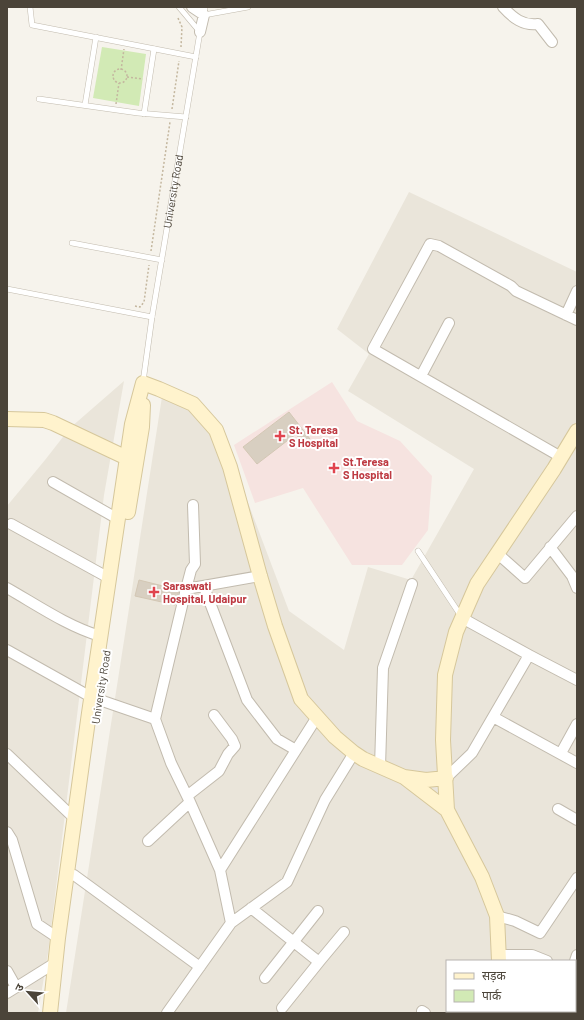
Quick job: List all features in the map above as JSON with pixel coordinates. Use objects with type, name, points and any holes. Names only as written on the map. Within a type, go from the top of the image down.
[{"type":"street","points":[[192,7],[204,11],[200,32]]},
{"type":"street","points":[[504,7],[516,20],[529,25],[538,24],[552,42]]},
{"type":"street","points":[[562,457],[373,349],[430,244],[439,246],[511,286],[516,291],[577,320]]},
{"type":"street","points":[[566,315],[577,291]]},
{"type":"street","points":[[421,376],[448,323]]},
{"type":"street","points":[[143,383],[193,404],[216,430],[230,467],[275,626],[301,699],[335,738],[354,753],[380,767],[404,777],[426,780],[446,778],[472,753],[529,655]]},
{"type":"street","name":"University Road","points":[[53,990],[65,939],[74,875],[95,699],[100,636],[118,519],[132,459],[142,427],[143,383]]},
{"type":"street","points":[[7,419],[44,420],[54,423],[132,459]]},
{"type":"street","points":[[7,425],[41,425],[54,423]]},
{"type":"street","points":[[447,810],[443,740],[445,675],[456,632],[477,584],[562,457],[577,431]]},
{"type":"street","name":"University Road","points":[[50,1013],[58,938],[74,818],[95,699],[132,459]]},
{"type":"street","points":[[53,482],[118,519]]},
{"type":"street","points":[[193,505],[195,564],[190,570],[155,719],[171,763],[189,799],[220,870],[231,923]]},
{"type":"street","points":[[498,554],[524,578],[577,516]]},
{"type":"street","points":[[11,524],[109,578]]},
{"type":"street","points":[[550,547],[572,576],[577,588]]},
{"type":"street","points":[[186,589],[260,576]]},
{"type":"street","points":[[380,767],[383,668],[412,584]]},
{"type":"street","points":[[204,586],[247,700],[277,739],[296,750]]},
{"type":"street","points":[[7,588],[54,615],[92,634],[100,636]]},
{"type":"street","points":[[462,618],[577,680]]},
{"type":"street","points":[[7,650],[95,699],[155,719]]},
{"type":"street","points":[[148,841],[219,771],[228,754],[235,746],[232,738],[214,715]]},
{"type":"street","points":[[220,870],[317,717]]},
{"type":"street","points":[[493,717],[577,763]]},
{"type":"street","points":[[561,753],[577,724]]},
{"type":"street","points":[[167,1013],[231,923],[287,882],[325,800],[354,753]]},
{"type":"street","points":[[7,754],[74,818]]},
{"type":"street","points":[[404,777],[447,810],[482,877],[498,916],[499,958],[532,955],[544,960]]},
{"type":"street","points":[[558,809],[577,820]]},
{"type":"street","points":[[7,832],[12,840],[37,924],[58,938]]},
{"type":"street","points":[[74,875],[200,967]]},
{"type":"street","points":[[498,916],[515,921],[540,933],[577,878]]},
{"type":"street","points":[[251,908],[319,962]]},
{"type":"street","points":[[265,978],[318,911]]},
{"type":"street","points":[[282,1008],[344,932]]},
{"type":"street","points":[[7,993],[56,963]]},
{"type":"street","points":[[7,971],[16,988]]},
{"type":"lane","points":[[30,7],[32,25],[196,57]]},
{"type":"lane","points":[[179,7],[200,32]]},
{"type":"lane","points":[[204,11],[248,7]]},
{"type":"lane","name":"University Road","points":[[143,383],[152,317],[200,32]]},
{"type":"lane","points":[[85,105],[96,38]]},
{"type":"lane","points":[[144,114],[154,49]]},
{"type":"lane","points":[[40,99],[144,114],[186,117]]},
{"type":"lane","points":[[72,243],[162,260]]},
{"type":"lane","points":[[7,289],[152,317]]},
{"type":"lane","points":[[418,551],[462,618]]},
{"type":"path","points":[[132,306],[140,307],[144,302],[180,54],[182,27],[177,15]]},
{"type":"path","points":[[121,70],[125,43]]},
{"type":"path","points":[[119,83],[115,80],[113,75],[116,70],[121,70]]},
{"type":"path","points":[[121,70],[125,73],[126,77]]},
{"type":"path","points":[[126,77],[149,80]]},
{"type":"path","points":[[119,83],[124,81],[126,77]]},
{"type":"path","points":[[116,104],[119,83]]},
{"type":"shaded area","points":[[409,192],[577,272],[577,1013],[66,1013],[164,384],[216,418],[289,611],[344,650],[368,567],[411,580],[474,469],[348,391],[369,354],[337,329]]},
{"type":"shaded area","points":[[124,381],[104,495],[48,953],[38,1013],[7,1013],[7,506],[70,428]]},
{"type":"shaded area","name":"St.Teresa S Hospital","points":[[332,382],[357,421],[400,441],[432,476],[428,530],[402,565],[352,565],[303,488],[255,503],[234,445]]},
{"type":"green space","points":[[102,47],[146,54],[139,106],[93,98]]},
{"type":"building","points":[[289,412],[310,439],[303,444],[296,434],[257,464],[243,447]]},
{"type":"building","points":[[139,580],[179,590],[175,605],[135,596]]},
{"type":"place","name":"St. Teresa S Hospital","points":[[280,436]]},
{"type":"place","name":"St.Teresa S Hospital","points":[[334,468]]},
{"type":"place","name":"Saraswati Hospital, Udaipur","points":[[154,592]]}]
